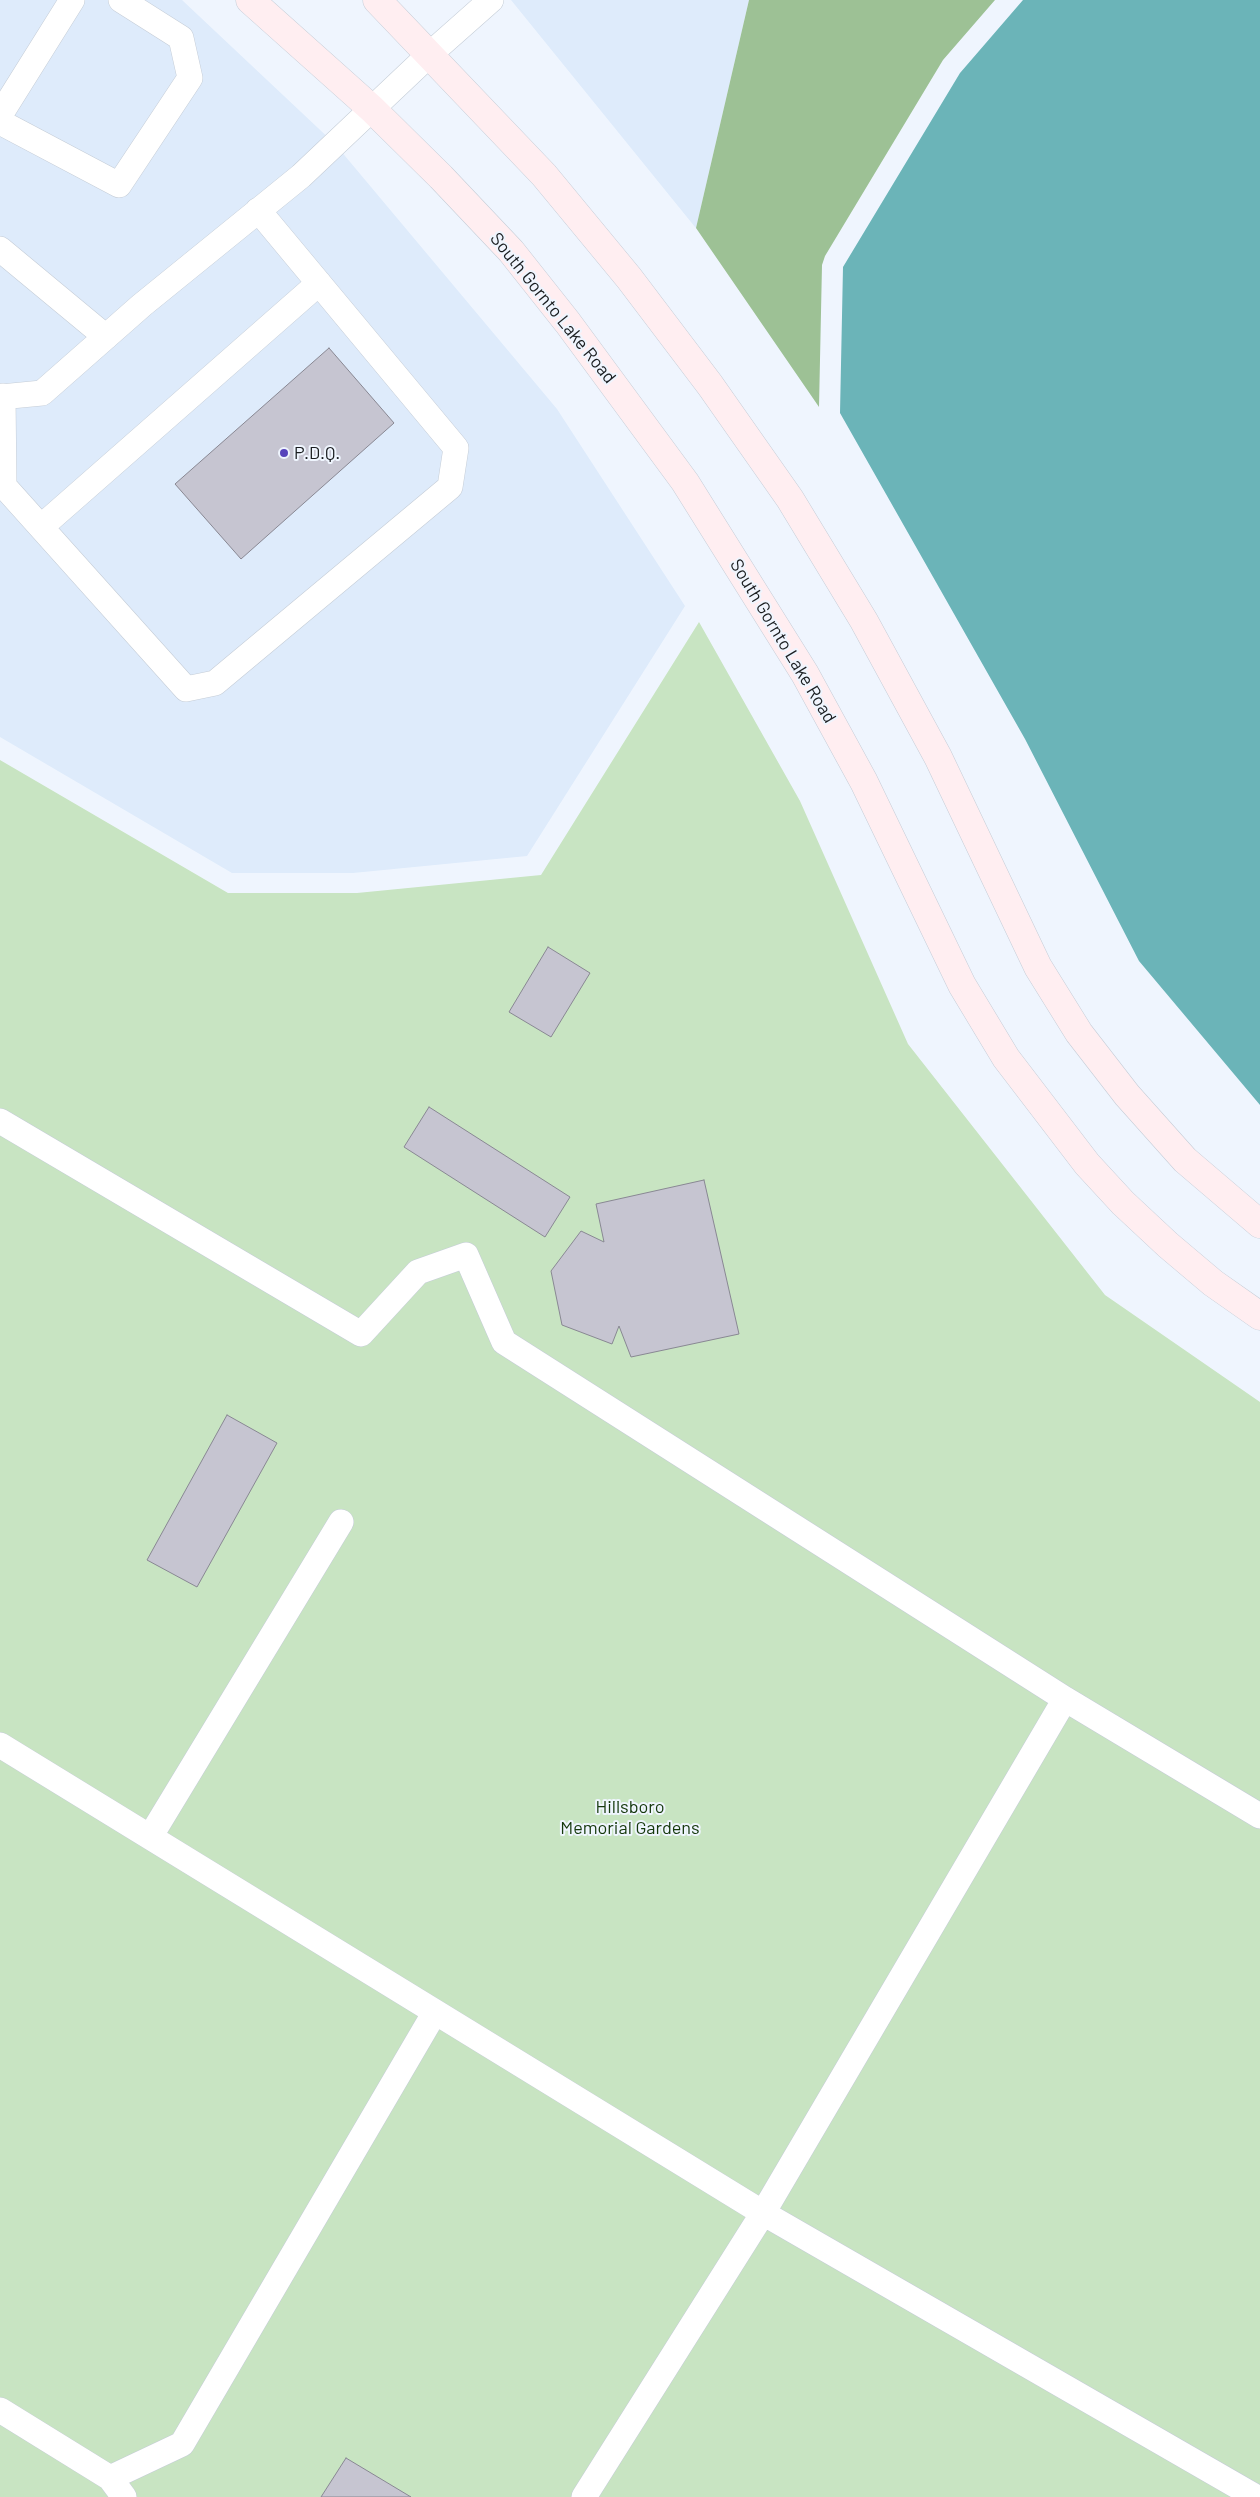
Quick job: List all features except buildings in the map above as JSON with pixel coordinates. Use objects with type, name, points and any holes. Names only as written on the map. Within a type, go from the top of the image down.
[{"type":"street","name":"South Gornto Lake Road","points":[[250,0],[372,108],[441,177],[511,251],[619,390],[685,482],[742,571],[828,715],[864,782],[962,985],[1006,1058],[1053,1122],[1087,1164],[1161,1239],[1213,1283],[1260,1316]]},
{"type":"street","points":[[377,0],[544,175],[629,278],[710,384],[790,499],[864,621],[938,756],[1038,967],[1079,1033],[1127,1095],[1185,1160],[1260,1224]]},
{"type":"lane","points":[[0,115],[72,0]]},
{"type":"lane","points":[[0,122],[119,185],[190,78],[181,38],[121,0]]},
{"type":"lane","points":[[258,210],[456,448],[450,487],[338,578],[215,683],[186,689],[4,486],[2,397],[42,393],[106,337],[258,210],[301,176],[430,54],[491,0]]},
{"type":"lane","points":[[0,249],[106,337]]},
{"type":"lane","points":[[41,527],[319,283]]},
{"type":"lane","points":[[0,1121],[361,1334],[418,1272],[466,1255],[486,1306],[504,1342],[1065,1699],[1260,1816]]},
{"type":"lane","points":[[150,1837],[341,1522]]},
{"type":"lane","points":[[584,2497],[762,2213],[1065,1699]]},
{"type":"lane","points":[[0,1745],[762,2213],[1256,2497]]},
{"type":"lane","points":[[0,2410],[117,2487],[182,2444],[435,2012]]},
{"type":"shaded area","points":[[0,0],[182,0],[335,144],[557,409],[685,606],[527,856],[353,873],[232,873],[0,737]]},
{"type":"shaded area","points":[[511,0],[749,0],[696,228],[695,227]]},
{"type":"green space","points":[[749,0],[995,0],[943,60],[825,256],[822,265],[819,407],[696,228]]},
{"type":"green space","name":"Hillsboro Memorial Gardens","points":[[699,622],[800,801],[908,1044],[1105,1295],[1260,1402],[1260,2497],[0,2497],[0,760],[228,893],[357,893],[541,875]]},
{"type":"water","points":[[1023,0],[1260,0],[1260,1105],[1139,961],[1025,739],[840,413],[843,267],[960,73]]},
{"type":"place","name":"P.D.Q.","points":[[284,453]]}]
